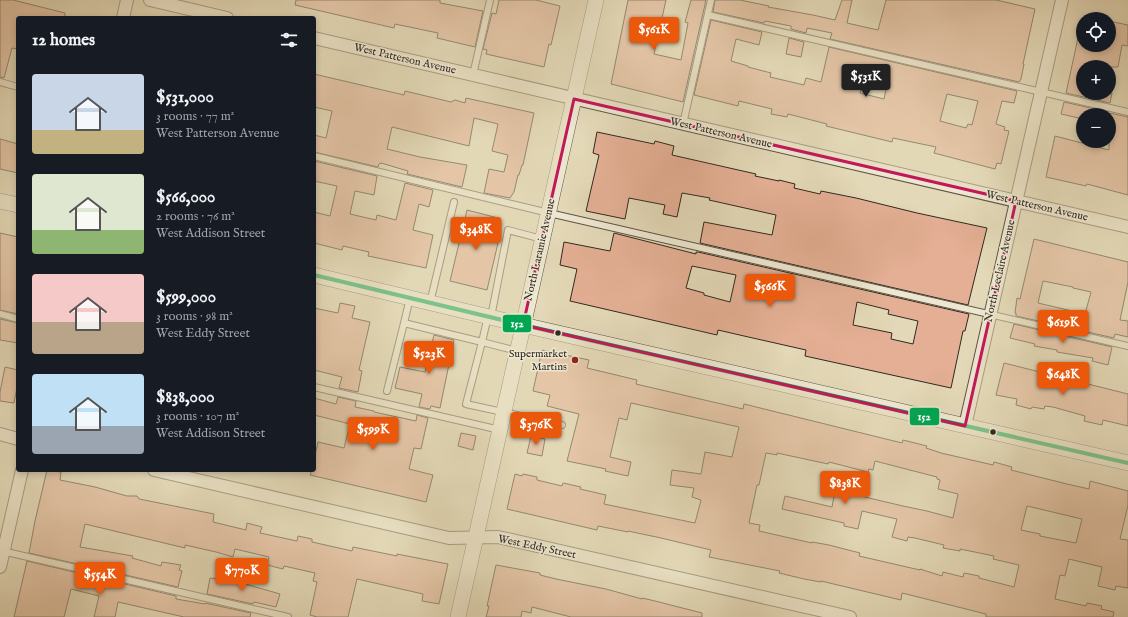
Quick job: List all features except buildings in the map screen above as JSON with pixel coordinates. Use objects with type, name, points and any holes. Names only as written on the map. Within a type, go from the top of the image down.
[{"type":"street","points":[[123,16],[127,0]]},
{"type":"street","points":[[150,0],[218,16]]},
{"type":"street","name":"North Laramie Avenue","points":[[458,617],[596,0]]},
{"type":"street","name":"North Leclaire Avenue","points":[[965,426],[1062,0]]},
{"type":"street","name":"West Patterson Avenue","points":[[316,38],[1128,227]]},
{"type":"street","points":[[0,201],[16,205]]},
{"type":"street","points":[[316,275],[523,325],[1128,463]]},
{"type":"street","points":[[0,434],[16,438]]},
{"type":"street","points":[[0,567],[2,551],[22,472]]},
{"type":"street","name":"West Eddy Street","points":[[163,472],[449,538],[498,537],[850,617]]},
{"type":"lane","points":[[473,75],[490,0]]},
{"type":"lane","points":[[683,124],[712,0]]},
{"type":"lane","points":[[708,15],[1128,112]]},
{"type":"lane","points":[[0,82],[16,86]]},
{"type":"lane","points":[[316,156],[549,213],[1128,346]]},
{"type":"lane","points":[[430,303],[454,202]]},
{"type":"lane","points":[[542,239],[508,230],[489,317],[466,404],[562,425]]},
{"type":"lane","points":[[387,391],[410,298]]},
{"type":"lane","points":[[0,314],[16,318]]},
{"type":"lane","points":[[404,323],[518,351]]},
{"type":"lane","points":[[316,387],[500,430]]},
{"type":"lane","points":[[2,551],[288,617]]},
{"type":"highlighted area","points":[[574,99],[1016,201],[965,426],[523,325]]},
{"type":"transit line","name":"152","points":[[316,275],[523,325],[1128,463]]},
{"type":"place","name":"Supermarket Martins","points":[[575,360]]}]
